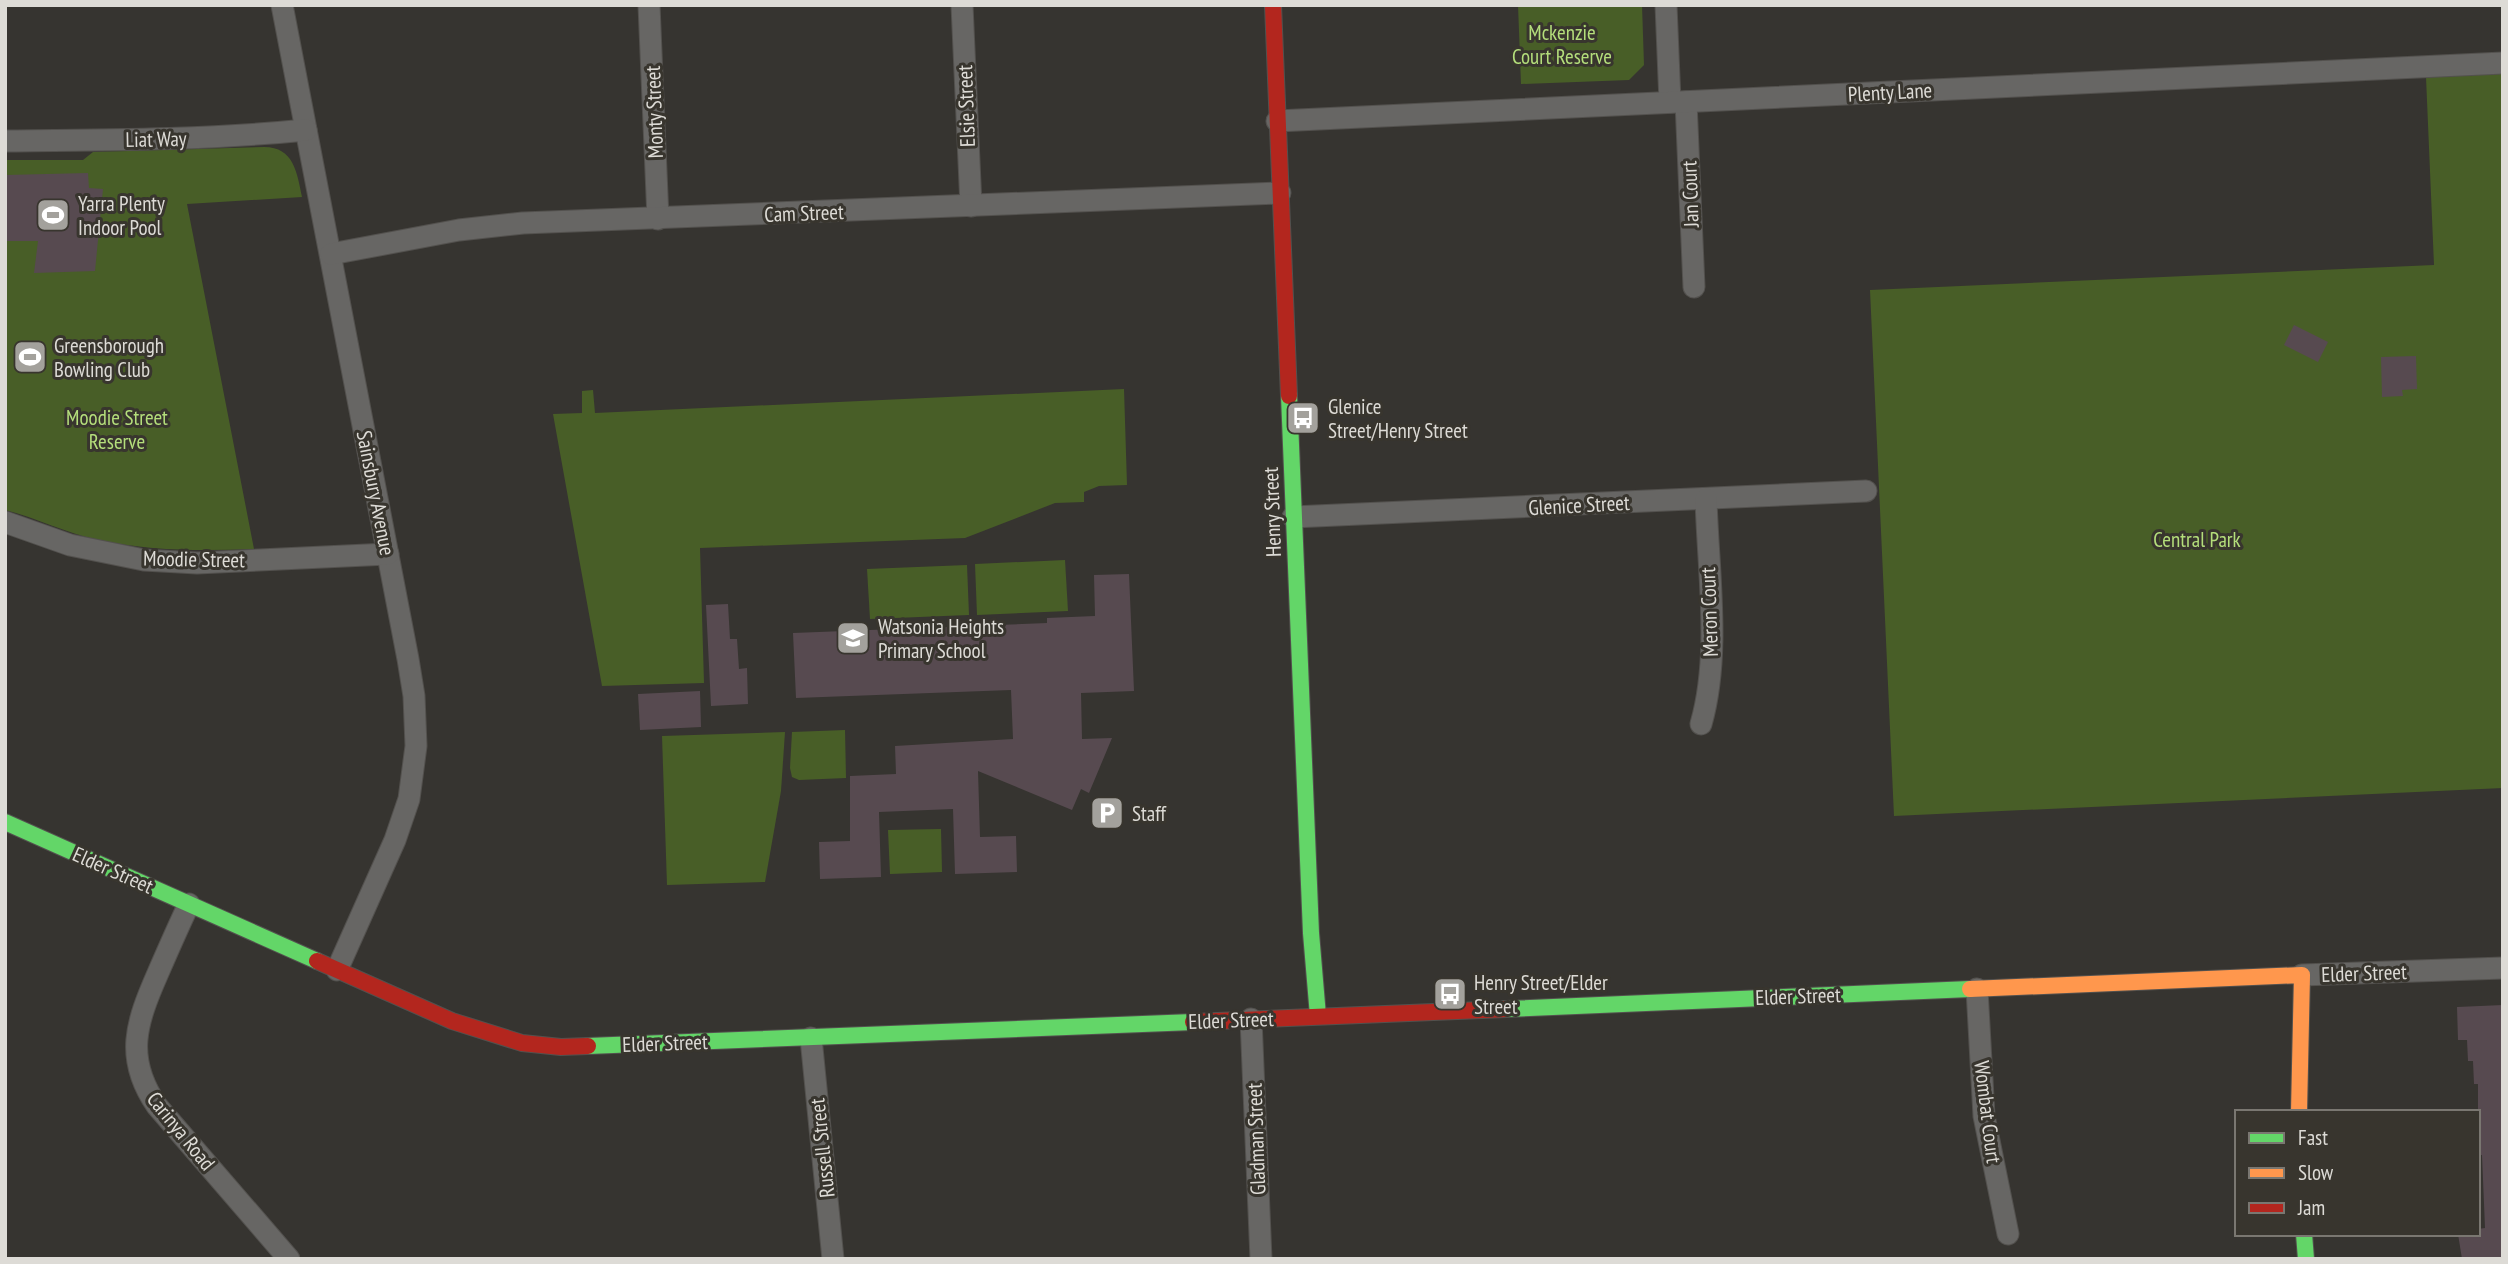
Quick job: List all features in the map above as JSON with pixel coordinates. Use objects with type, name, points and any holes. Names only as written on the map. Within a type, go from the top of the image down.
[{"type":"street","name":"Sainsbury Avenue","points":[[282,5],[414,696],[416,746],[409,799],[395,840],[337,970]]},
{"type":"street","name":"Monty Street","points":[[649,5],[658,219]]},
{"type":"street","name":"Elsie Street","points":[[962,5],[971,206]]},
{"type":"street","name":"Henry Street","points":[[1273,5],[1310,920],[1318,1016]]},
{"type":"street","name":"Jan Court","points":[[1666,5],[1678,102],[1693,287]]},
{"type":"street","name":"Plenty Lane","points":[[1277,121],[2503,63]]},
{"type":"street","name":"Liat Way","points":[[5,141],[248,136],[306,130]]},
{"type":"street","name":"Cam Street","points":[[331,254],[459,229],[523,223],[1280,193]]},
{"type":"street","name":"Glenice Street","points":[[1293,517],[1866,491]]},
{"type":"street","name":"Meron Court","points":[[1701,724],[1707,701],[1712,658],[1706,499]]},
{"type":"street","name":"Moodie Street","points":[[5,522],[81,548],[144,560],[197,563],[388,554]]},
{"type":"street","name":"Elder Street","points":[[5,822],[452,1021],[522,1043],[583,1047],[2503,968]]},
{"type":"street","name":"Carinya Road","points":[[189,904],[138,1024],[135,1042],[140,1075],[146,1090],[157,1105],[289,1259]]},
{"type":"street","points":[[2293,976],[2300,1110]]},
{"type":"street","name":"Wombat Court","points":[[1977,989],[1984,1116],[2008,1234]]},
{"type":"street","name":"Gladman Street","points":[[1251,1019],[1261,1259]]},
{"type":"street","name":"Russell Street","points":[[811,1038],[833,1259]]},
{"type":"street","points":[[2304,1236],[2306,1259]]},
{"type":"green space","name":"Mckenzie Court Reserve","points":[[1518,5],[1642,5],[1644,65],[1629,80],[1521,84]]},
{"type":"green space","name":"Central Park","points":[[2503,73],[2503,788],[1894,816],[1870,290],[2434,265],[2426,77]]},
{"type":"green space","name":"Moodie Street Reserve","points":[[264,147],[282,151],[288,156],[296,171],[302,197],[187,204],[254,549],[176,549],[117,544],[86,537],[5,510],[5,160],[83,160],[93,152]]},
{"type":"green space","points":[[1124,389],[1127,485],[1099,486],[1084,492],[1084,502],[1055,503],[965,538],[700,548],[704,683],[602,686],[553,414],[582,413],[582,391],[593,390],[595,413]]},
{"type":"green space","points":[[1065,560],[1068,611],[977,615],[975,564]]},
{"type":"green space","points":[[967,565],[969,615],[870,619],[867,569]]},
{"type":"green space","points":[[845,730],[846,778],[799,780],[792,777],[792,732]]},
{"type":"green space","points":[[785,732],[781,791],[765,882],[667,885],[662,736]]},
{"type":"green space","points":[[941,829],[942,872],[890,874],[888,830]]},
{"type":"building","name":"Yarra Plenty Indoor Pool","points":[[88,173],[89,188],[103,189],[95,271],[34,273],[38,241],[5,241],[5,175]]},
{"type":"building","points":[[2294,325],[2328,342],[2318,362],[2284,345]]},
{"type":"building","points":[[2416,356],[2417,389],[2402,390],[2403,396],[2382,397],[2381,357]]},
{"type":"building","points":[[1129,574],[1134,691],[1081,693],[1082,739],[1112,738],[1089,793],[1081,789],[1072,810],[978,771],[980,837],[1016,836],[1017,872],[955,874],[953,809],[879,812],[881,877],[820,879],[819,842],[850,841],[850,776],[896,774],[895,746],[1013,739],[1011,690],[796,698],[793,633],[1047,623],[1047,618],[1095,616],[1094,575]]},
{"type":"building","points":[[728,604],[730,639],[737,639],[739,669],[747,668],[748,704],[711,706],[706,605]]},
{"type":"building","points":[[700,691],[701,727],[640,730],[638,694]]},
{"type":"building","points":[[2503,1005],[2503,1259],[2462,1259],[2458,1236],[2480,1236],[2480,1229],[2485,1228],[2478,1084],[2474,1084],[2473,1061],[2468,1061],[2467,1040],[2458,1040],[2457,1007]]},
{"type":"traffic: fast","points":[[1289,396],[1311,933],[1318,1016]]},
{"type":"traffic: fast","points":[[5,822],[317,961]]},
{"type":"traffic: fast","points":[[1506,1009],[1970,989]]},
{"type":"traffic: fast","points":[[588,1046],[1193,1022]]},
{"type":"traffic: fast","points":[[2304,1236],[2306,1259]]},
{"type":"traffic: slow","points":[[1970,989],[2302,975],[2299,1110]]},
{"type":"traffic: jam","points":[[1273,5],[1289,396]]},
{"type":"traffic: jam","points":[[317,961],[452,1021],[522,1043],[561,1047],[588,1046]]},
{"type":"traffic: jam","points":[[1193,1022],[1506,1009]]},
{"type":"place","name":"Yarra Plenty Indoor Pool","points":[[53,215]]},
{"type":"place","name":"Greensborough Bowling Club","points":[[30,357]]},
{"type":"place","name":"Glenice Street/Henry Street","points":[[1303,418]]},
{"type":"place","name":"Watsonia Heights Primary School","points":[[853,638]]},
{"type":"place","name":"Staff","points":[[1107,813]]},
{"type":"place","name":"Henry Street/Elder Street","points":[[1450,994]]}]
